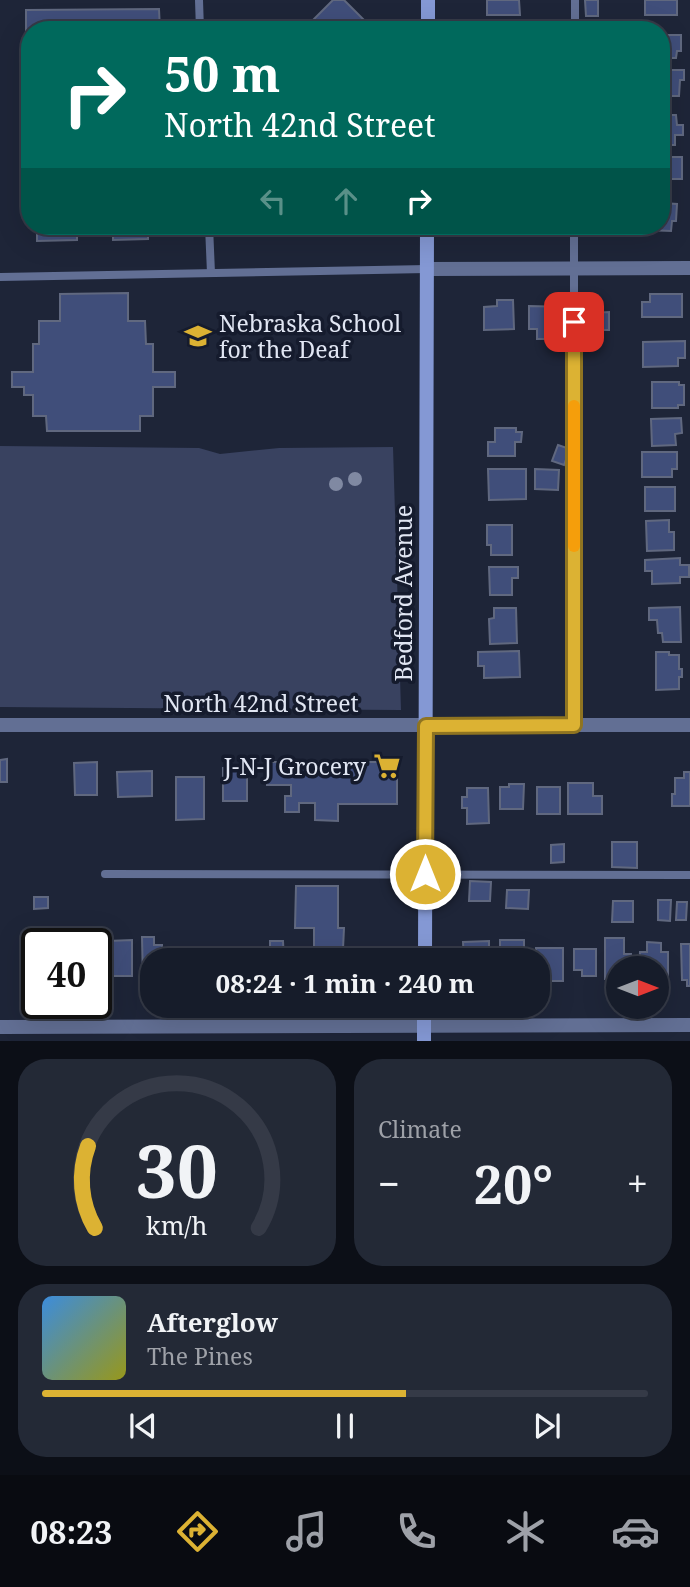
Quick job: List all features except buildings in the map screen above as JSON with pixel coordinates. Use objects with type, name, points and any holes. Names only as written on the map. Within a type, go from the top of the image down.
[{"type":"street","points":[[424,1],[427,21]]},
{"type":"street","name":"Bedford Avenue","points":[[425,948],[427,235]]},
{"type":"street","points":[[427,269],[690,268]]},
{"type":"street","name":"North 42nd Street","points":[[0,725],[690,724]]},
{"type":"street","points":[[0,1027],[424,1034],[690,1026]]},
{"type":"lane","points":[[199,0],[200,21]]},
{"type":"lane","points":[[575,0],[575,21]]},
{"type":"lane","points":[[209,235],[211,273]]},
{"type":"lane","points":[[574,725],[575,235]]},
{"type":"lane","points":[[0,277],[427,269]]},
{"type":"lane","points":[[105,874],[690,875]]},
{"type":"shaded area","points":[[0,446],[199,448],[220,454],[279,448],[393,447],[401,710],[0,707]]},
{"type":"slow traffic","points":[[574,406],[574,546]]},
{"type":"place","name":"Nebraska School for the Deaf","points":[[198,336]]},
{"type":"place","name":"J-N-J Grocery","points":[[387,766]]},
{"type":"route","points":[[425,874],[426,726],[574,725],[574,322]]}]
